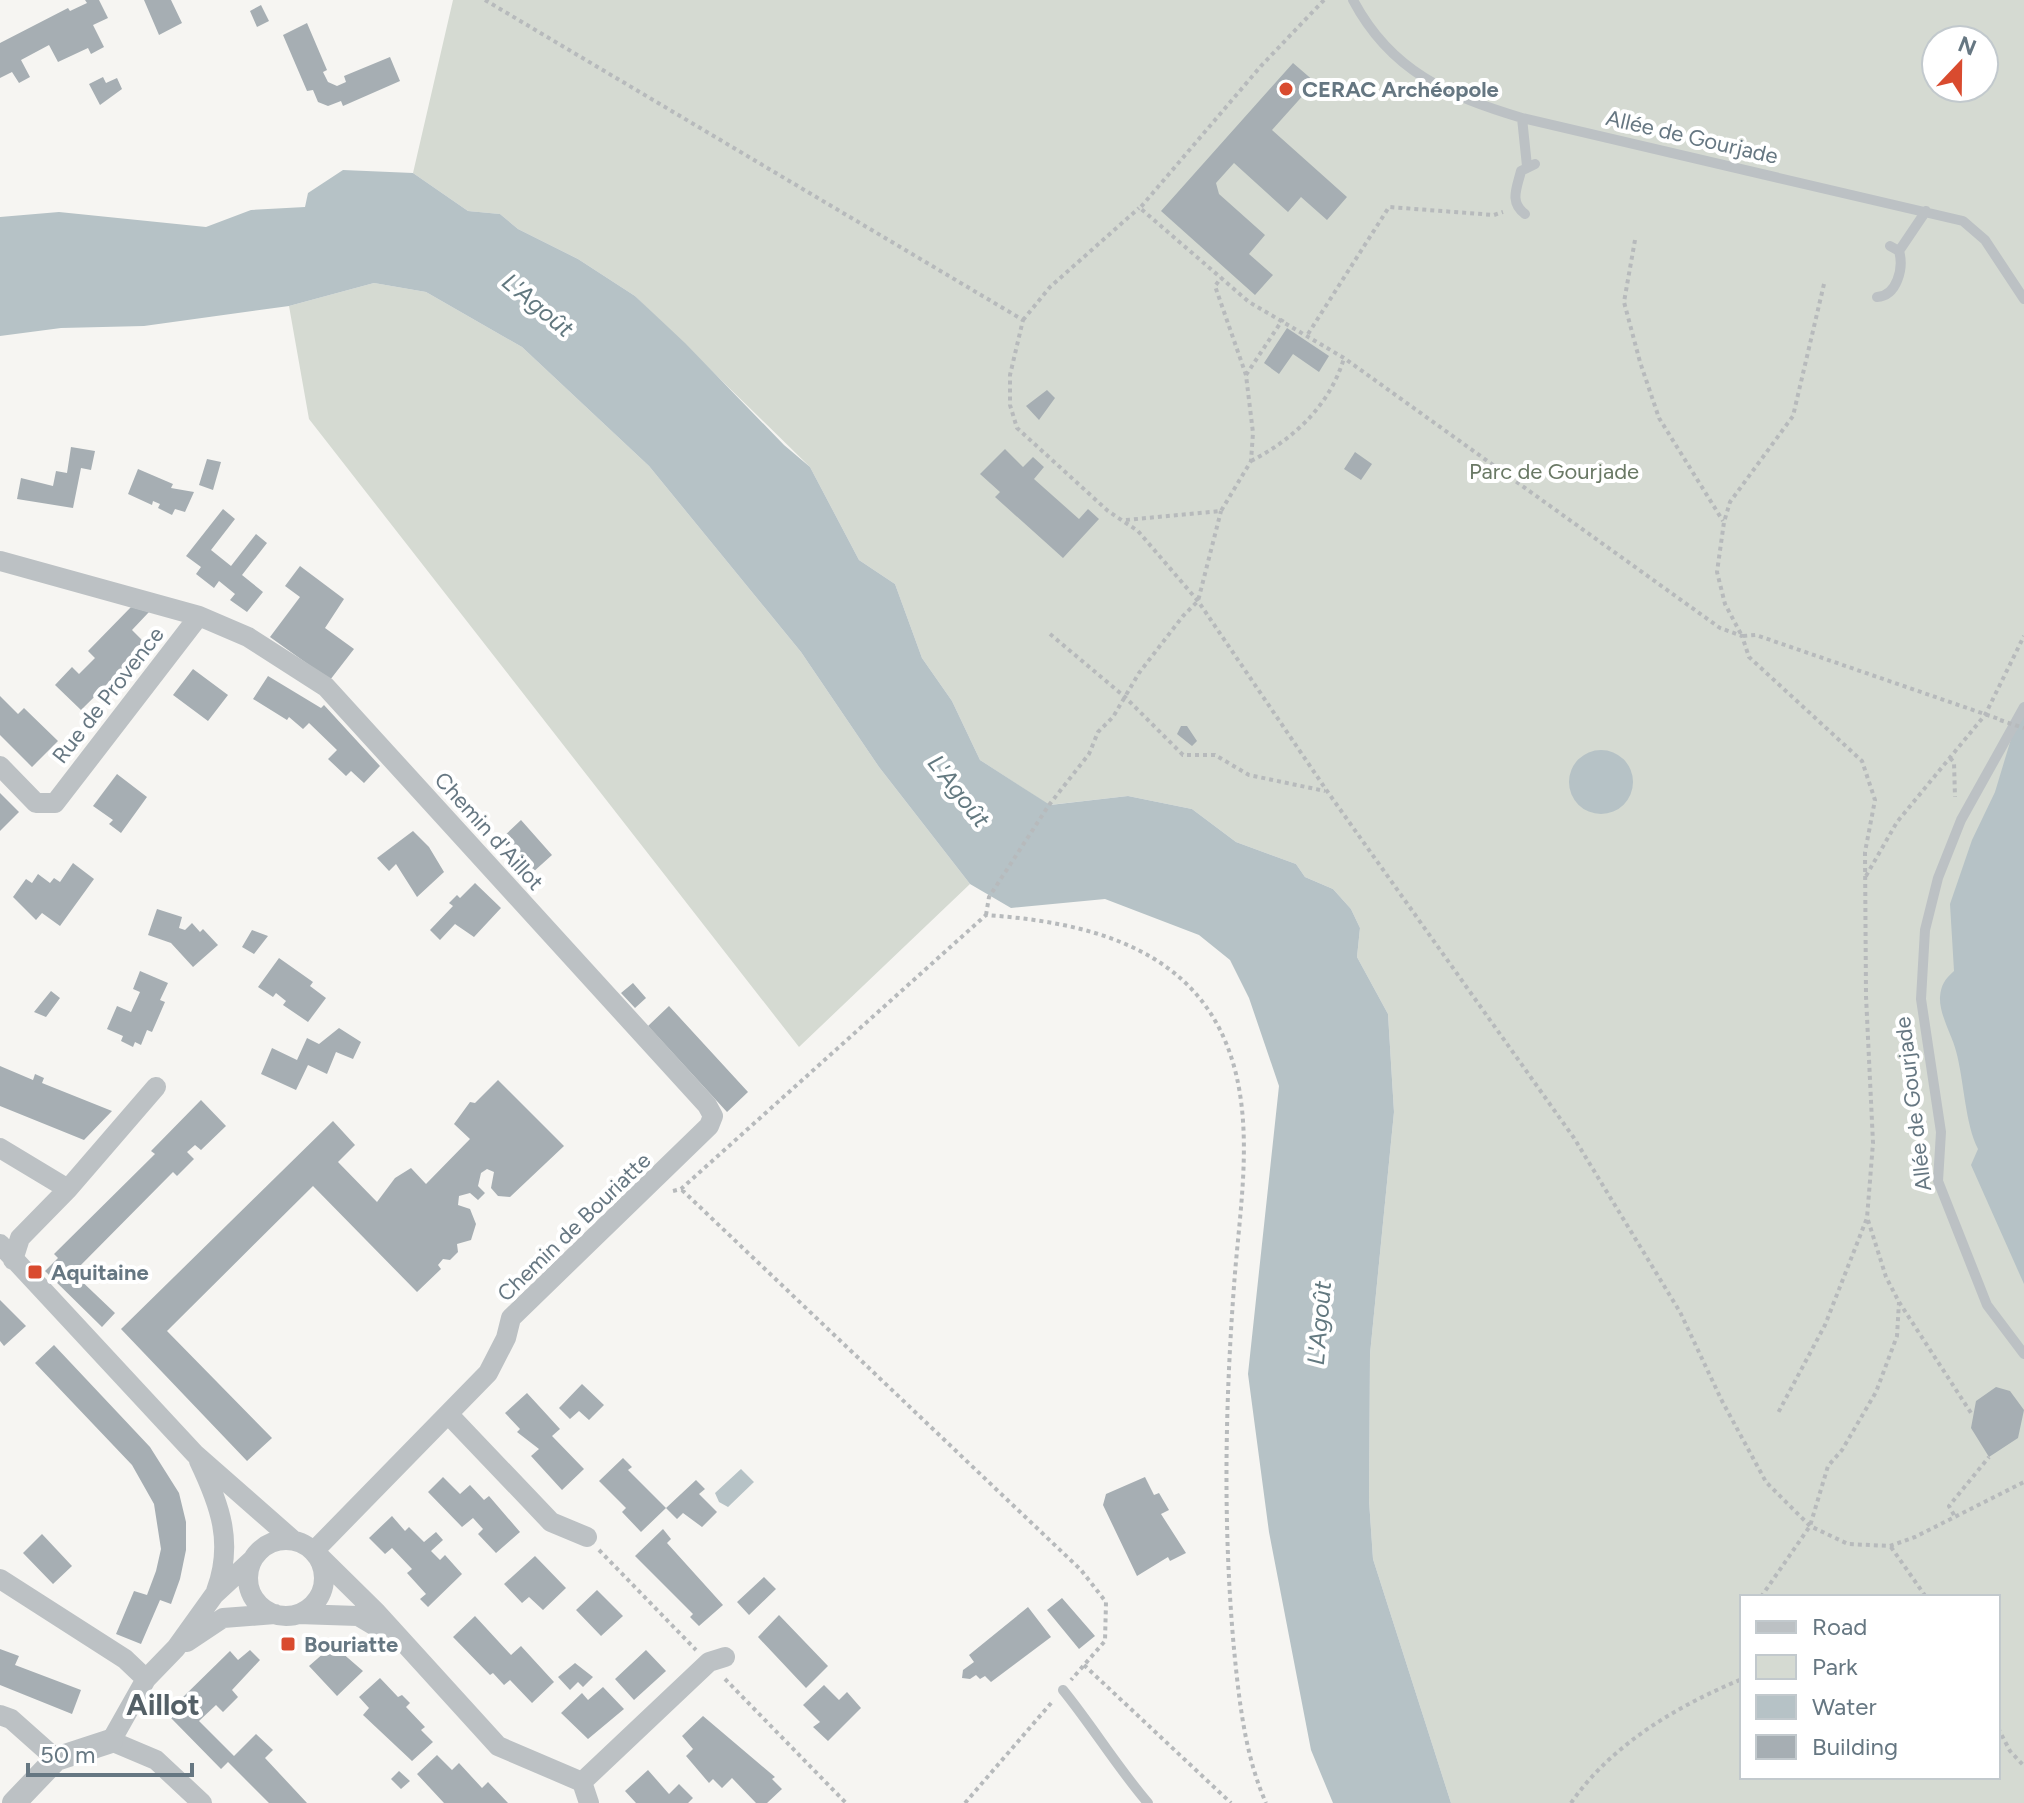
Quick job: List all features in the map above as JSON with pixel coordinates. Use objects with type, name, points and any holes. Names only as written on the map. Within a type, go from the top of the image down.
[{"type":"street","name":"Chemin d'Aillot","points":[[0,561],[199,616],[248,637],[326,687],[707,1105],[713,1116]]},
{"type":"street","name":"Rue de Provence","points":[[0,766],[36,803],[55,803],[199,616]]},
{"type":"street","points":[[156,1087],[68,1189],[7,1252],[195,1454],[294,1541],[314,1551],[377,1613],[399,1641],[498,1746],[582,1782],[589,1803]]},
{"type":"street","name":"Chemin de Bouriatte","points":[[314,1551],[450,1416],[488,1373],[498,1356],[511,1318],[709,1126],[713,1116]]},
{"type":"street","points":[[0,1150],[68,1189]]},
{"type":"street","points":[[450,1416],[551,1522],[587,1537]]},
{"type":"street","points":[[195,1454],[220,1511],[231,1567],[259,1604],[275,1614]]},
{"type":"street","points":[[111,1741],[146,1679],[176,1648],[231,1567],[253,1559],[271,1543],[294,1541]]},
{"type":"street","points":[[298,1614],[312,1606],[323,1589],[322,1565],[314,1551]]},
{"type":"street","points":[[252,1593],[249,1580],[253,1559]]},
{"type":"street","points":[[0,1579],[125,1659],[146,1679]]},
{"type":"street","points":[[176,1648],[223,1618],[275,1614],[358,1616],[399,1641]]},
{"type":"street","points":[[582,1782],[709,1662],[725,1657]]},
{"type":"street","points":[[0,1715],[11,1719],[56,1759]]},
{"type":"street","points":[[14,1803],[56,1759],[111,1741],[156,1760],[202,1803]]},
{"type":"lane","name":"Allée de Gourjade","points":[[1353,0],[1382,44],[1421,79],[1469,102],[1522,118],[1963,221],[1985,240],[2024,299]]},
{"type":"lane","points":[[1521,211],[1514,198],[1521,171],[1531,165],[1522,118]]},
{"type":"lane","points":[[1877,297],[1886,297],[1894,290],[1902,261],[1895,249],[1926,211]]},
{"type":"lane","name":"Allée de Gourjade","points":[[2024,707],[1961,820],[1933,894],[1921,974],[1926,1052],[1941,1132],[1938,1181],[1987,1305],[2024,1354]]},
{"type":"lane","points":[[1063,1690],[1096,1732],[1121,1772],[1148,1803]]},
{"type":"path","points":[[485,0],[1023,320]]},
{"type":"path","points":[[1324,0],[1214,120],[1140,208],[1050,287],[1023,320],[1010,375],[1010,405],[1017,428],[1108,511],[1138,531],[1198,601],[1327,791],[1574,1138],[1680,1312],[1722,1401],[1766,1482],[1810,1526],[1848,1544],[1890,1546],[2024,1482]]},
{"type":"path","points":[[1308,334],[1389,207],[1494,215],[1521,211]]},
{"type":"path","points":[[1140,208],[1249,302],[1283,319],[1344,358],[1720,628],[1742,636],[1756,635],[2024,728]]},
{"type":"path","points":[[1635,240],[1624,302],[1640,362],[1659,418],[1724,522]]},
{"type":"path","points":[[1221,278],[1215,286],[1251,397],[1251,461]]},
{"type":"path","points":[[1778,1413],[1825,1325],[1867,1218],[1873,1143],[1865,852],[1875,800],[1862,761],[1749,657],[1725,604],[1717,572],[1730,502],[1793,416],[1824,284]]},
{"type":"path","points":[[1246,375],[1283,319]]},
{"type":"path","points":[[643,1191],[662,1194],[681,1189],[986,915],[989,897],[1040,824],[1049,805],[1089,754],[1098,732],[1139,673],[1198,601],[1221,511],[1251,461],[1292,436],[1310,418],[1328,396],[1344,358]]},
{"type":"path","points":[[1124,520],[1221,511]]},
{"type":"path","points":[[1050,634],[1125,697],[1183,755],[1215,755],[1249,775],[1327,791]]},
{"type":"path","points":[[1865,878],[1897,822],[1985,715],[2024,636]]},
{"type":"path","points":[[1950,758],[1954,762],[1955,817],[1961,820]]},
{"type":"path","points":[[986,915],[1068,925],[1139,949],[1184,984],[1216,1022],[1238,1074],[1244,1143],[1225,1423],[1227,1575],[1239,1695],[1258,1785],[1266,1803]]},
{"type":"path","points":[[681,1189],[1081,1570],[1106,1602],[1105,1641],[965,1803]]},
{"type":"path","points":[[1867,1218],[1886,1277],[1899,1302],[1973,1416]]},
{"type":"path","points":[[1762,1595],[1810,1526],[1828,1466],[1862,1416],[1887,1366],[1897,1336],[1899,1302]]},
{"type":"path","points":[[1954,1515],[1949,1506],[1989,1457]]},
{"type":"path","points":[[1890,1546],[1925,1595]]},
{"type":"path","points":[[1083,1664],[1231,1803]]},
{"type":"path","points":[[1571,1803],[1618,1752],[1676,1709],[1740,1680]]},
{"type":"path","points":[[2000,1732],[2010,1751],[2024,1766]]},
{"type":"green space","name":"Parc de Gourjade","points":[[453,0],[2024,0],[2024,1803],[1451,1803],[1373,1559],[1369,1500],[1370,1354],[1394,1112],[1388,1014],[1357,957],[1360,928],[1351,909],[1333,889],[1305,877],[1296,864],[1236,842],[1192,809],[1128,796],[1049,805],[980,760],[952,701],[922,658],[895,584],[859,560],[810,467],[635,296],[578,259],[518,229],[500,214],[468,211],[413,173]]},
{"type":"green space","points":[[374,283],[426,292],[522,347],[649,466],[801,652],[879,767],[970,884],[799,1047],[309,419],[289,306]]},
{"type":"water","name":"L'Agoût","points":[[343,170],[413,173],[468,211],[500,214],[518,229],[578,259],[635,296],[784,445],[810,467],[859,560],[895,584],[922,658],[952,701],[980,760],[1050,805],[1128,796],[1192,809],[1236,842],[1296,864],[1305,877],[1333,889],[1351,909],[1360,928],[1357,957],[1388,1014],[1394,1112],[1370,1354],[1369,1500],[1373,1559],[1451,1803],[1333,1803],[1311,1750],[1269,1532],[1248,1374],[1279,1086],[1249,998],[1230,960],[1199,935],[1105,899],[1011,908],[970,884],[879,767],[801,652],[649,466],[522,347],[426,292],[374,283],[289,306],[144,326],[61,328],[0,336],[0,217],[59,212],[206,227],[251,210],[305,207],[308,193]]},
{"type":"water","points":[[2024,712],[2024,1284],[1971,1165],[1978,1149],[1970,1127],[1956,1051],[1940,997],[1944,982],[1954,971],[1950,904],[1972,840],[1995,792],[2011,739]]},
{"type":"water","points":[[1601,750],[1613,752],[1624,759],[1631,770],[1631,794],[1624,805],[1613,812],[1601,814],[1589,812],[1578,805],[1571,794],[1569,782],[1571,770],[1578,759],[1589,752]]},
{"type":"water","points":[[741,1469],[754,1482],[728,1507],[719,1502],[715,1493]]},
{"type":"building","points":[[85,0],[99,0],[108,18],[93,25],[104,47],[91,54],[88,48],[58,62],[49,45],[21,60],[30,77],[19,83],[12,72],[0,78],[0,43],[68,8],[70,11],[87,3]]},
{"type":"building","points":[[144,0],[171,0],[182,23],[159,35]]},
{"type":"building","points":[[261,5],[269,21],[257,27],[250,11]]},
{"type":"building","points":[[307,23],[327,70],[323,72],[328,82],[337,86],[346,82],[344,76],[390,57],[400,81],[343,106],[341,101],[328,106],[318,102],[313,90],[307,91],[283,35]]},
{"type":"building","points":[[1293,63],[1315,82],[1272,130],[1347,197],[1327,220],[1301,197],[1288,212],[1234,163],[1216,183],[1219,194],[1265,235],[1249,254],[1273,275],[1255,295],[1161,211]]},
{"type":"building","points":[[103,77],[106,83],[117,78],[122,89],[100,105],[89,84]]},
{"type":"building","points":[[1287,328],[1329,356],[1319,372],[1293,354],[1279,374],[1264,363]]},
{"type":"building","points":[[1047,390],[1055,398],[1039,420],[1026,406]]},
{"type":"building","points":[[71,447],[95,451],[91,470],[81,468],[73,508],[17,499],[21,478],[53,486],[56,471],[67,473]]},
{"type":"building","points":[[1005,449],[1023,467],[1033,457],[1044,467],[1034,479],[1079,519],[1088,509],[1099,519],[1063,558],[995,497],[1000,492],[980,474]]},
{"type":"building","points":[[1355,452],[1372,464],[1361,480],[1344,469]]},
{"type":"building","points":[[207,459],[221,462],[213,490],[199,485]]},
{"type":"building","points":[[138,469],[173,484],[171,488],[194,492],[185,512],[175,509],[172,515],[158,508],[160,504],[153,501],[152,505],[128,494]]},
{"type":"building","points":[[223,509],[235,519],[211,550],[231,566],[256,534],[267,543],[242,575],[263,592],[247,612],[230,600],[235,594],[219,581],[214,588],[196,574],[201,567],[186,556]]},
{"type":"building","points":[[300,566],[344,599],[325,628],[354,649],[330,680],[270,637],[300,597],[285,586]]},
{"type":"building","points":[[131,607],[149,612],[132,630],[147,645],[81,710],[55,685],[72,667],[79,674],[95,658],[88,651]]},
{"type":"building","points":[[193,669],[228,695],[208,721],[173,695]]},
{"type":"building","points":[[268,676],[321,708],[324,705],[380,766],[364,783],[351,771],[346,776],[328,759],[337,750],[309,723],[303,729],[289,717],[287,720],[253,699]]},
{"type":"building","points":[[0,696],[18,714],[24,708],[58,741],[32,767],[0,735]]},
{"type":"building","points":[[1181,726],[1187,726],[1197,741],[1192,746],[1177,734]]},
{"type":"building","points":[[117,774],[147,797],[121,833],[109,824],[113,820],[93,806]]},
{"type":"building","points":[[0,793],[19,812],[0,831]]},
{"type":"building","points":[[521,820],[552,855],[532,873],[501,839]]},
{"type":"building","points":[[413,831],[429,847],[444,872],[417,897],[396,864],[389,871],[377,858]]},
{"type":"building","points":[[73,863],[94,879],[60,926],[42,913],[36,920],[13,897],[26,879],[32,883],[38,874],[50,883],[54,878],[60,882]]},
{"type":"building","points":[[475,883],[501,908],[474,937],[455,924],[440,940],[430,930],[453,906],[449,903],[457,895],[460,898]]},
{"type":"building","points":[[157,909],[182,917],[179,928],[185,930],[192,923],[200,932],[203,929],[218,945],[193,967],[171,943],[148,935]]},
{"type":"building","points":[[252,930],[268,936],[254,954],[242,947]]},
{"type":"building","points":[[279,958],[313,982],[310,986],[326,998],[308,1022],[283,1005],[286,1001],[276,993],[273,997],[258,987]]},
{"type":"building","points":[[140,971],[168,983],[160,1000],[165,1002],[152,1032],[147,1030],[141,1045],[135,1042],[133,1047],[121,1041],[123,1036],[107,1029],[117,1006],[131,1012],[140,992],[133,989]]},
{"type":"building","points":[[633,983],[646,998],[635,1008],[621,993]]},
{"type":"building","points":[[51,991],[60,998],[46,1017],[34,1012]]},
{"type":"building","points":[[669,1006],[748,1092],[727,1112],[648,1026]]},
{"type":"building","points":[[339,1028],[361,1042],[353,1059],[336,1052],[327,1074],[308,1065],[296,1090],[261,1074],[272,1048],[297,1060],[307,1038],[319,1044]]},
{"type":"building","points":[[0,1066],[33,1080],[35,1074],[44,1078],[42,1083],[112,1111],[84,1140],[0,1106]]},
{"type":"building","points":[[498,1080],[564,1146],[510,1197],[498,1196],[491,1188],[494,1172],[487,1169],[481,1173],[478,1186],[485,1193],[478,1200],[470,1193],[459,1196],[458,1205],[470,1209],[476,1224],[471,1240],[457,1244],[458,1252],[450,1260],[443,1259],[438,1265],[441,1269],[417,1292],[313,1186],[167,1331],[272,1438],[247,1461],[121,1329],[333,1121],[355,1145],[338,1162],[377,1202],[395,1178],[411,1168],[426,1184],[470,1139],[454,1124],[470,1102],[475,1103]]},
{"type":"building","points":[[201,1100],[226,1126],[201,1150],[195,1145],[187,1152],[194,1159],[177,1176],[173,1172],[73,1273],[115,1313],[102,1327],[45,1271],[58,1258],[54,1254],[155,1154],[151,1151]]},
{"type":"building","points":[[0,1300],[26,1326],[4,1346],[0,1341]]},
{"type":"building","points":[[54,1345],[150,1447],[179,1493],[186,1522],[186,1550],[180,1579],[171,1604],[160,1600],[141,1644],[116,1634],[134,1591],[147,1595],[156,1571],[161,1549],[154,1504],[132,1465],[35,1363]]},
{"type":"building","points":[[582,1384],[604,1405],[589,1420],[579,1411],[570,1419],[559,1408]]},
{"type":"building","points":[[1996,1387],[2010,1391],[2024,1410],[2018,1438],[1989,1457],[1971,1428],[1976,1401]]},
{"type":"building","points":[[527,1393],[560,1429],[552,1436],[584,1469],[562,1490],[531,1456],[539,1449],[517,1432],[520,1429],[505,1413]]},
{"type":"building","points":[[623,1458],[632,1467],[628,1470],[666,1508],[641,1532],[622,1512],[626,1508],[599,1481]]},
{"type":"building","points":[[443,1477],[460,1494],[470,1485],[484,1500],[489,1496],[520,1532],[496,1553],[478,1534],[483,1529],[473,1518],[462,1527],[428,1492]]},
{"type":"building","points":[[1145,1477],[1154,1495],[1159,1493],[1169,1510],[1161,1514],[1186,1553],[1170,1561],[1168,1557],[1137,1576],[1103,1505],[1106,1494]]},
{"type":"building","points":[[696,1480],[705,1489],[699,1494],[717,1512],[702,1527],[683,1513],[677,1519],[666,1508]]},
{"type":"building","points":[[392,1516],[405,1531],[409,1527],[424,1542],[436,1532],[443,1540],[431,1551],[440,1560],[445,1555],[462,1574],[428,1607],[420,1599],[426,1594],[407,1573],[412,1569],[392,1548],[385,1554],[369,1538]]},
{"type":"building","points":[[663,1529],[671,1539],[667,1543],[723,1605],[699,1626],[690,1617],[693,1614],[635,1556]]},
{"type":"building","points":[[42,1534],[72,1566],[53,1584],[23,1553]]},
{"type":"building","points":[[535,1556],[566,1588],[543,1610],[529,1597],[522,1603],[504,1584]]},
{"type":"building","points":[[764,1577],[776,1589],[749,1615],[737,1602]]},
{"type":"building","points":[[597,1590],[623,1616],[601,1636],[576,1610]]},
{"type":"building","points":[[1062,1598],[1095,1636],[1079,1649],[1047,1610]]},
{"type":"building","points":[[1028,1607],[1051,1637],[991,1682],[985,1676],[980,1679],[976,1675],[970,1679],[962,1678],[963,1670],[974,1662],[969,1655]]},
{"type":"building","points":[[779,1615],[828,1666],[806,1688],[758,1637]]},
{"type":"building","points":[[475,1616],[511,1655],[521,1646],[554,1682],[532,1703],[510,1680],[504,1685],[493,1673],[490,1675],[453,1637]]},
{"type":"building","points":[[333,1645],[363,1671],[337,1696],[309,1666]]},
{"type":"building","points":[[0,1649],[19,1656],[15,1665],[81,1690],[72,1714],[0,1685]]},
{"type":"building","points":[[250,1650],[260,1660],[232,1690],[238,1697],[223,1712],[216,1705],[199,1721],[234,1756],[256,1734],[273,1750],[265,1758],[307,1803],[269,1803],[228,1762],[221,1769],[171,1718],[184,1706],[179,1701],[230,1651],[238,1660]]},
{"type":"building","points":[[646,1650],[666,1671],[634,1700],[615,1679]]},
{"type":"building","points":[[575,1663],[593,1677],[583,1687],[578,1682],[570,1690],[558,1677]]},
{"type":"building","points":[[380,1678],[398,1697],[402,1695],[410,1703],[406,1707],[425,1727],[421,1730],[433,1742],[412,1761],[363,1715],[369,1708],[359,1697]]},
{"type":"building","points":[[824,1685],[839,1700],[847,1692],[861,1708],[828,1741],[813,1727],[820,1722],[803,1705]]},
{"type":"building","points":[[603,1687],[624,1709],[588,1739],[561,1713],[582,1693],[588,1700]]},
{"type":"building","points":[[703,1716],[775,1777],[772,1779],[782,1789],[767,1803],[756,1803],[732,1778],[722,1788],[713,1779],[709,1783],[686,1756],[693,1749],[682,1736]]},
{"type":"building","points":[[437,1755],[452,1770],[459,1763],[482,1788],[488,1782],[508,1803],[444,1803],[417,1774]]},
{"type":"building","points":[[648,1770],[669,1794],[679,1784],[693,1798],[688,1803],[636,1803],[625,1791]]},
{"type":"building","points":[[399,1771],[410,1781],[401,1789],[391,1779]]},
{"type":"place","name":"CERAC Archéopole","points":[[1286,89]]},
{"type":"place","name":"Aquitaine","points":[[35,1272]]},
{"type":"place","name":"Bouriatte","points":[[288,1644]]},
{"type":"district","name":"Aillot","points":[[163,1704]]}]
